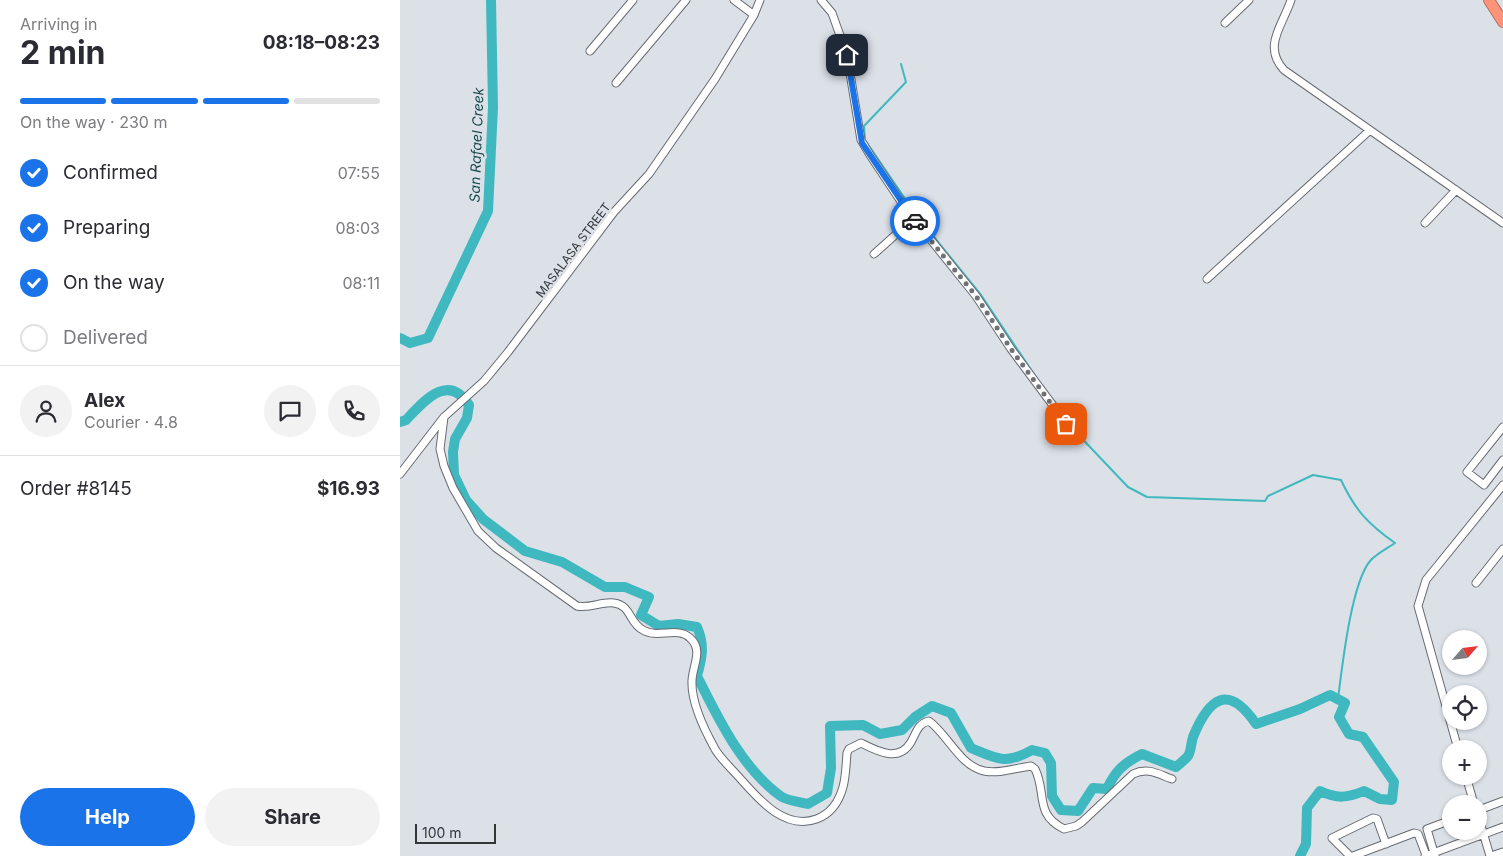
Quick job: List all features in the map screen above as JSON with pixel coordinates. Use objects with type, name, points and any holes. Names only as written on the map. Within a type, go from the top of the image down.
[{"type":"highway","points":[[1489,0],[1503,22]]},
{"type":"street","points":[[590,51],[633,0]]},
{"type":"street","points":[[616,83],[686,0]]},
{"type":"street","points":[[734,0],[754,16]]},
{"type":"street","name":"MASALASA STREET","points":[[400,474],[444,417],[468,396],[508,352],[614,212],[649,174],[715,79],[754,16],[760,0]]},
{"type":"street","points":[[821,0],[826,4],[833,16],[847,55],[862,143],[913,219],[976,296],[1019,366],[1069,427]]},
{"type":"street","points":[[1225,23],[1249,0]]},
{"type":"street","points":[[1291,0],[1275,35],[1274,50],[1279,63],[1286,72],[1503,223]]},
{"type":"street","points":[[1207,279],[1369,131]]},
{"type":"street","points":[[1425,223],[1456,190]]},
{"type":"street","points":[[874,254],[913,219]]},
{"type":"street","points":[[444,417],[440,449],[447,474],[478,531],[496,548],[577,606],[584,608],[613,602],[623,605],[642,630],[651,634],[683,634],[690,637],[698,656],[692,679],[693,693],[716,750],[745,785],[775,813],[799,821],[817,821],[831,809],[843,788],[849,749],[861,743],[881,754],[890,755],[910,744],[918,727],[929,721],[959,754],[983,771],[1003,772],[1031,766],[1035,769],[1044,811],[1049,819],[1064,828],[1076,826],[1082,822],[1133,774],[1142,770],[1151,770],[1172,779]]},
{"type":"street","points":[[1503,427],[1467,472],[1484,485],[1503,460]]},
{"type":"street","points":[[1455,740],[1418,606],[1426,580],[1503,485]]},
{"type":"street","points":[[1476,583],[1503,549]]},
{"type":"street","points":[[1487,807],[1503,801]]},
{"type":"street","points":[[1386,844],[1377,819],[1373,818],[1332,838],[1352,856],[1386,844],[1414,834],[1418,834],[1425,856],[1435,854],[1469,840]]},
{"type":"street","points":[[1435,854],[1427,829],[1442,823]]},
{"type":"street","points":[[1487,833],[1503,827]]},
{"type":"street","points":[[1485,840],[1491,856],[1503,852]]},
{"type":"waterway","name":"San Rafael Creek","points":[[400,338],[410,343],[428,338],[488,211],[493,107],[491,0]]},
{"type":"waterway","points":[[901,64],[906,82],[864,126],[865,140],[917,216],[981,295],[1038,380]]},
{"type":"waterway","name":"San Rafael Creek","points":[[400,422],[406,420],[420,405],[436,393],[445,390],[461,395],[469,405],[467,418],[455,439],[453,452],[454,475],[466,500],[483,519],[525,551],[562,562],[605,587],[625,587],[649,597],[641,615],[659,626],[678,624],[697,627],[700,634],[702,651],[697,676],[732,742],[755,772],[782,797],[808,804],[827,793],[831,768],[830,726],[863,725],[880,734],[902,730],[915,717],[932,706],[951,713],[971,748],[980,752],[1002,759],[1015,758],[1032,750],[1045,753],[1051,763],[1052,796],[1061,810],[1078,811],[1093,788],[1107,789],[1113,777],[1121,768],[1142,754],[1176,767],[1189,754],[1193,737],[1206,713],[1220,700],[1237,703],[1256,724],[1300,709],[1330,695],[1345,703],[1339,717],[1349,734],[1363,737],[1394,782],[1392,800],[1380,799],[1364,791],[1342,797],[1320,791],[1307,808],[1306,844],[1300,856]]},
{"type":"waterway","points":[[1071,427],[1128,487],[1147,497],[1265,501],[1268,496],[1313,475],[1341,480],[1363,516],[1395,543],[1370,561],[1363,572],[1348,627],[1338,699]]},
{"type":"way so far","points":[[915,221],[983,305],[1011,349],[1066,424]]},
{"type":"route","points":[[847,55],[862,143],[915,221]]}]
